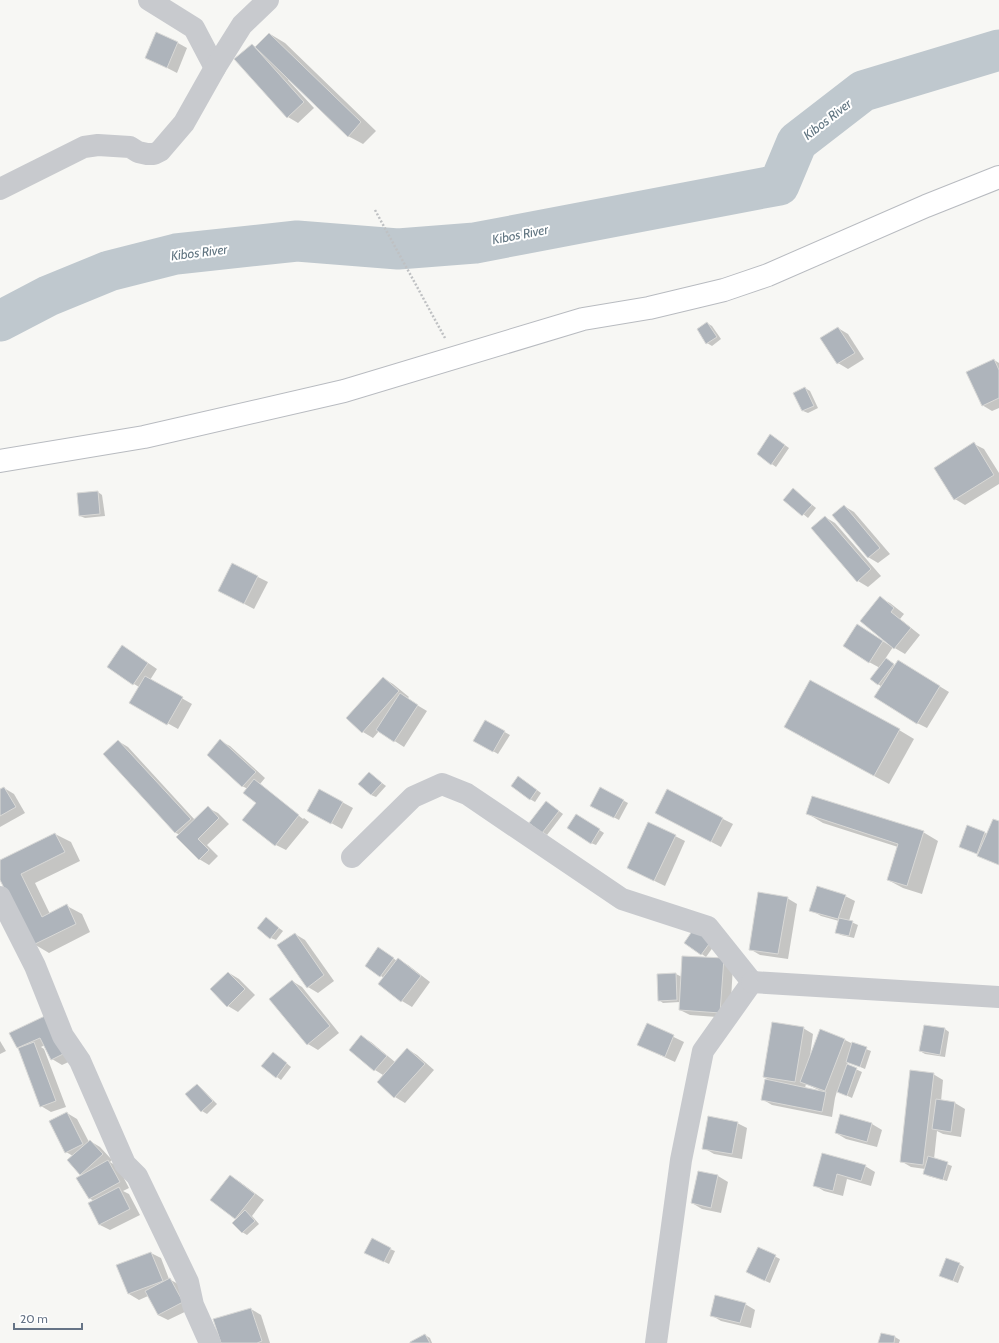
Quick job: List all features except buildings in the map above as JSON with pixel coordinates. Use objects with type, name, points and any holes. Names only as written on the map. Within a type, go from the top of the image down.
[{"type":"main road","points":[[0,461],[144,437],[344,391],[583,319],[649,308],[724,290],[768,275],[926,206],[999,177]]},
{"type":"street","points":[[149,0],[194,28],[215,68]]},
{"type":"street","points":[[0,189],[84,147],[98,145],[130,147],[138,152],[147,154],[154,154],[160,151],[184,123],[242,24],[268,0]]},
{"type":"street","points":[[352,857],[413,797],[442,784],[467,794],[622,899],[708,927],[752,982],[999,997]]},
{"type":"street","points":[[0,898],[35,966],[63,1036],[80,1061],[125,1164],[137,1176],[188,1282],[193,1305],[210,1343]]},
{"type":"street","points":[[656,1343],[681,1160],[703,1051],[752,982]]},
{"type":"path","points":[[376,210],[438,323]]},
{"type":"waterway","name":"Kibos River","points":[[0,321],[48,296],[109,271],[176,254],[297,241],[398,249],[475,243],[779,185],[797,142],[863,91],[999,50]]}]
